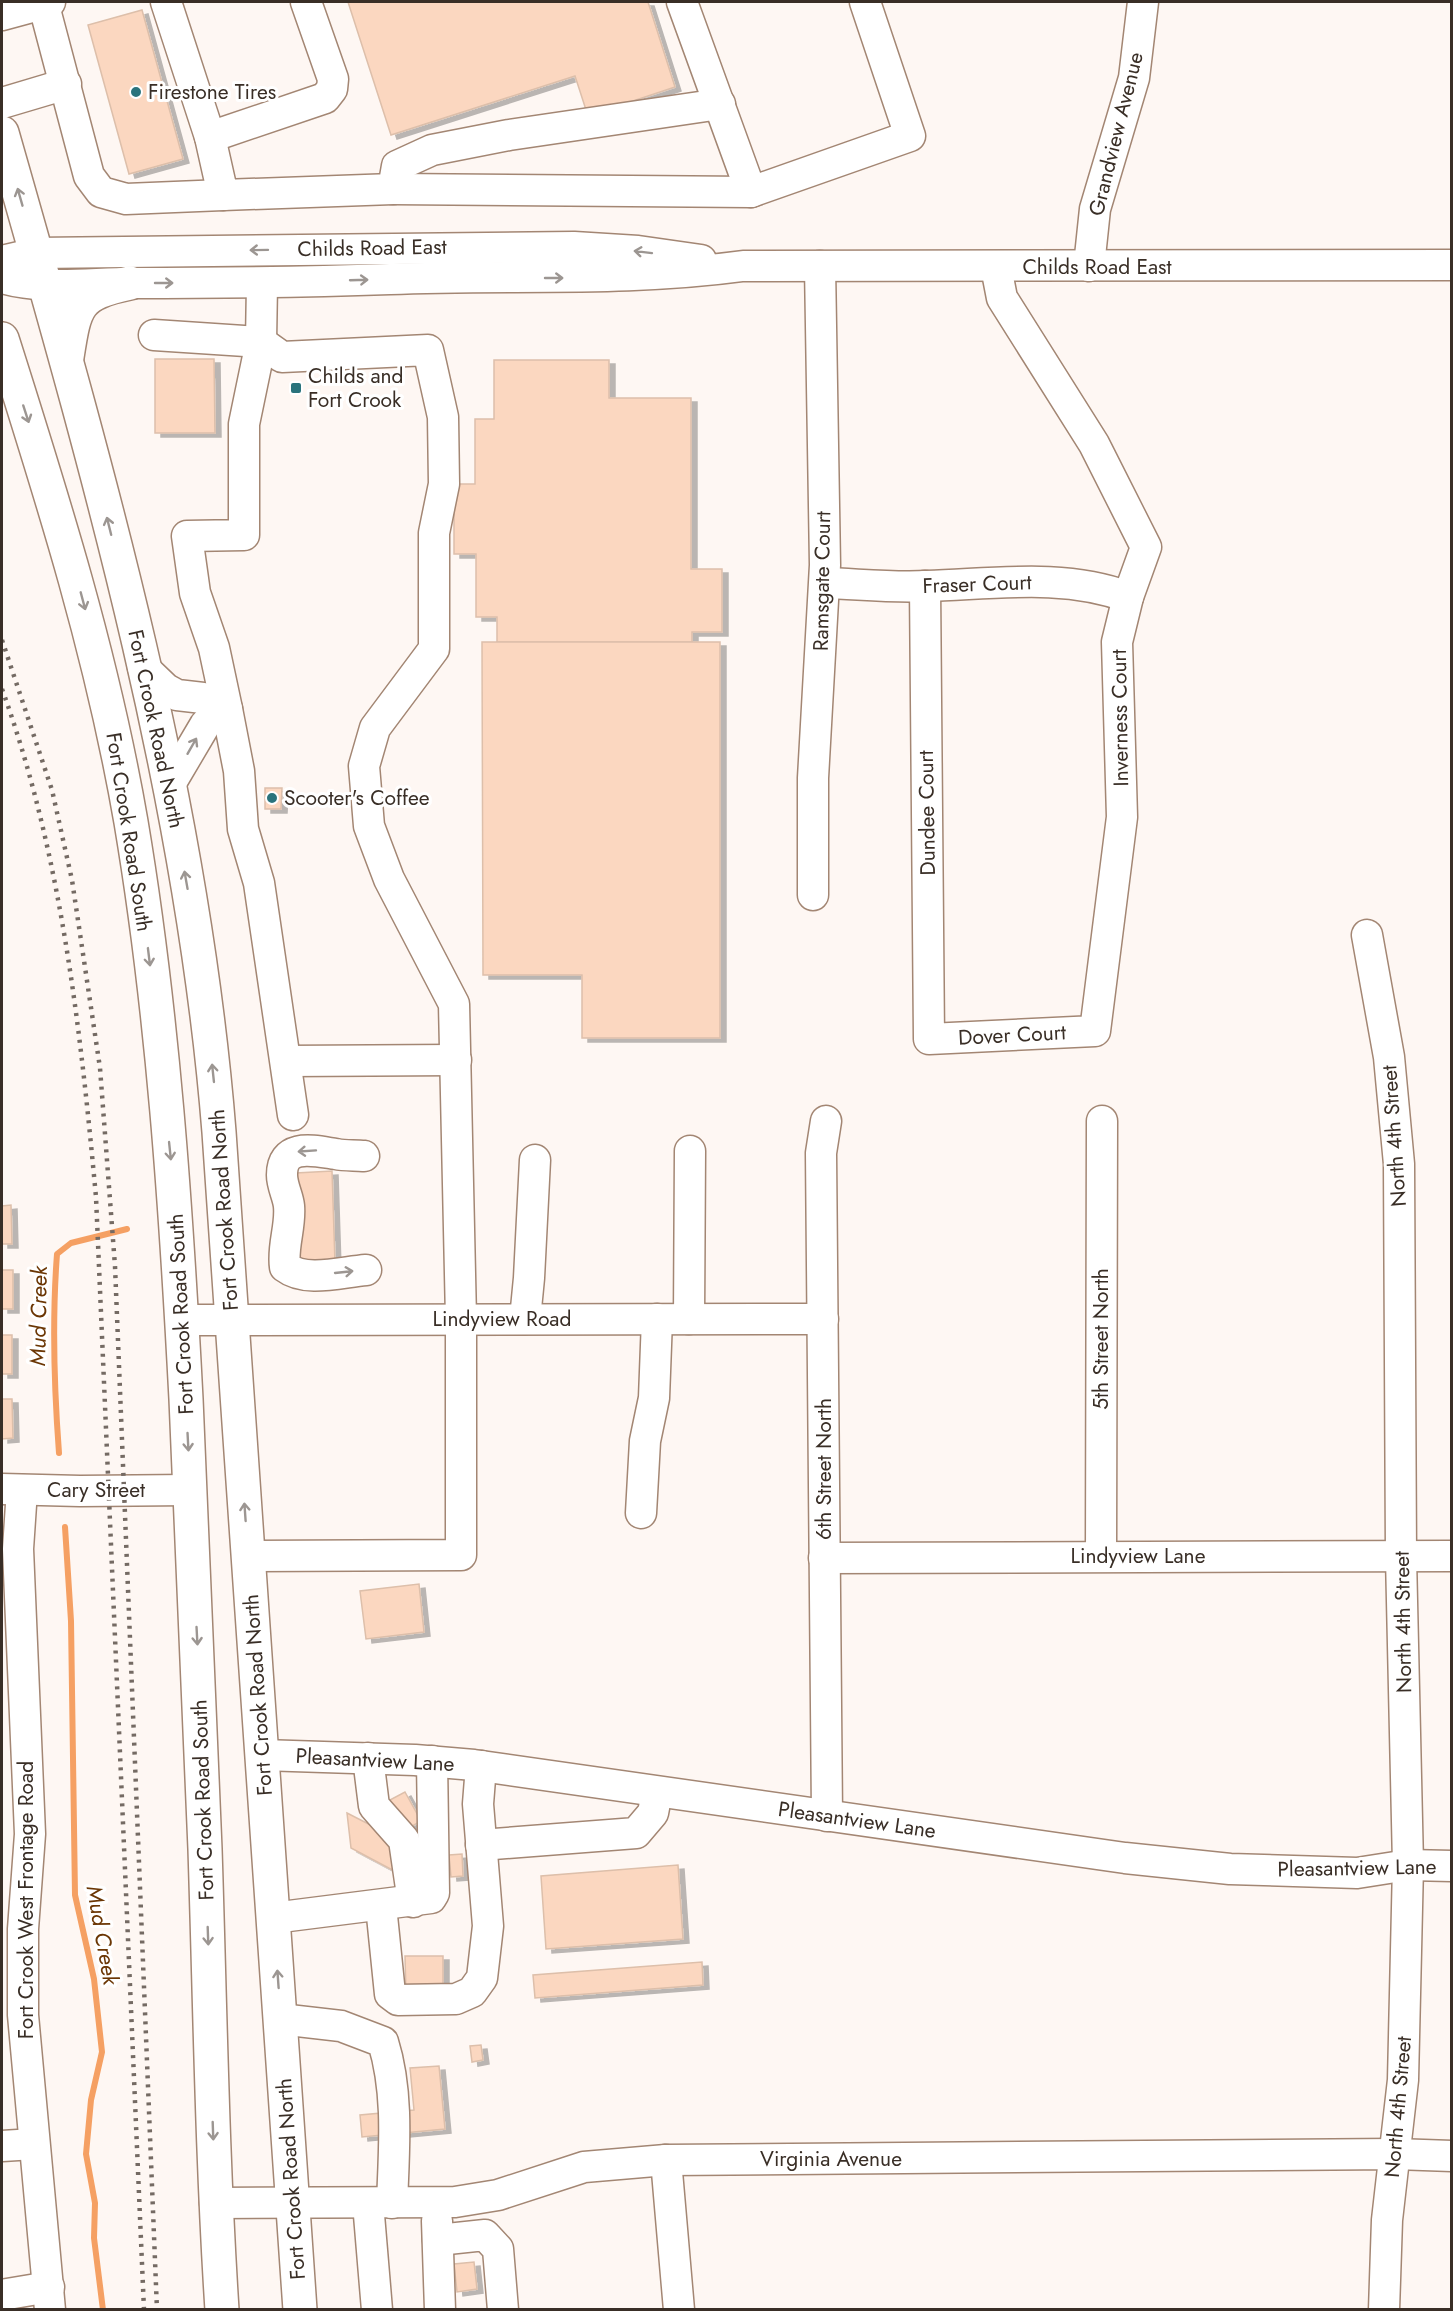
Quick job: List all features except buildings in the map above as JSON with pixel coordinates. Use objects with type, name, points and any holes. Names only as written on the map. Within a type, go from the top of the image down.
[{"type":"main road","name":"Fort Crook Road North","points":[[2,133],[101,491],[143,667],[169,786],[205,1008],[217,1116],[232,1320],[300,2310]]},
{"type":"main road","points":[[66,364],[73,321],[80,307],[90,295],[130,283]]},
{"type":"main road","name":"Fort Crook Road South","points":[[2,339],[8,367],[67,543],[94,642],[131,820],[162,1066],[174,1191],[182,1320],[201,1723],[215,2202],[222,2310]]},
{"type":"street","points":[[2,15],[46,2],[89,176],[101,192],[126,199],[393,189],[751,192],[910,136],[865,2]]},
{"type":"street","points":[[166,2],[210,137],[223,195]]},
{"type":"street","points":[[210,137],[325,98],[332,89],[333,79],[306,2]]},
{"type":"street","points":[[663,2],[709,106],[751,192]]},
{"type":"street","points":[[682,2],[709,106]]},
{"type":"street","name":"Grandview Avenue","points":[[1089,266],[1095,209],[1134,78],[1143,2]]},
{"type":"street","points":[[2,103],[66,84]]},
{"type":"street","points":[[393,189],[397,166],[432,150],[508,135],[709,106]]},
{"type":"street","name":"Childs Road East","points":[[2,261],[36,253],[574,247],[638,251],[743,266]]},
{"type":"street","name":"Childs Road East","points":[[2,278],[44,284],[262,284],[394,278],[634,276],[688,273],[743,266],[1452,266]]},
{"type":"street","name":"Ramsgate Court","points":[[813,895],[813,778],[825,583],[820,266]]},
{"type":"street","name":"Inverness Court","points":[[996,267],[1002,298],[1094,444],[1146,547],[1128,597],[1117,642],[1122,817],[1095,1031]]},
{"type":"street","points":[[262,284],[261,342],[244,423],[244,535],[187,536],[195,593],[214,648],[223,709],[239,771],[243,829],[260,883],[293,1115]]},
{"type":"street","points":[[154,335],[261,342],[282,357],[333,357],[428,350],[443,417],[444,484],[434,533],[434,649],[375,728],[364,766],[369,826],[389,879],[454,1004],[461,1319],[461,1555],[249,1556]]},
{"type":"street","name":"Fraser Court","points":[[825,583],[925,586],[973,583],[1064,583],[1101,587],[1128,597]]},
{"type":"street","name":"Dundee Court","points":[[925,586],[929,1039]]},
{"type":"street","points":[[143,667],[166,689],[177,695],[203,698],[223,709]]},
{"type":"street","points":[[169,786],[205,725],[223,709]]},
{"type":"street","name":"North 4th Street","points":[[1368,935],[1389,1057],[1399,1164],[1401,1557],[1408,1865],[1403,2080],[1387,2220],[1384,2310]]},
{"type":"street","name":"Dover Court","points":[[929,1039],[1095,1031]]},
{"type":"street","points":[[286,1061],[456,1060]]},
{"type":"street","name":"6th Street North","points":[[826,1122],[821,1153],[827,1816]]},
{"type":"street","name":"5th Street North","points":[[1101,1556],[1102,1122]]},
{"type":"street","points":[[364,1156],[304,1149],[293,1153],[287,1159],[282,1177],[290,1208],[283,1254],[285,1266],[293,1273],[304,1275],[366,1270]]},
{"type":"street","points":[[689,1319],[690,1151]]},
{"type":"street","points":[[525,1319],[535,1160]]},
{"type":"street","points":[[641,1513],[645,1441],[654,1398],[657,1319]]},
{"type":"street","name":"Lindyview Road","points":[[182,1320],[823,1319]]},
{"type":"street","name":"Cary Street","points":[[12,1489],[190,1490]]},
{"type":"street","name":"Fort Crook West Frontage Road","points":[[12,1489],[18,1548],[11,1630],[13,1691],[30,1834],[13,1917],[50,2299]]},
{"type":"street","name":"Lindyview Lane","points":[[824,1558],[1452,1556]]},
{"type":"street","name":"Pleasantview Lane","points":[[262,1755],[432,1761],[481,1766],[1125,1858],[1230,1869],[1357,1872],[1408,1865],[1452,1866]]},
{"type":"street","points":[[368,1758],[374,1806],[404,1840],[413,1902]]},
{"type":"street","points":[[273,1918],[431,1898],[434,1893],[432,1761]]},
{"type":"street","points":[[381,1906],[390,1994],[398,2000],[456,1999],[471,1992],[482,1978],[488,1936],[478,1804],[481,1766]]},
{"type":"street","points":[[481,1845],[636,1833],[653,1813],[657,1792]]},
{"type":"street","points":[[280,2019],[341,2026],[383,2042],[391,2067],[394,2141],[380,2202],[377,2310]]},
{"type":"street","points":[[2,2146],[34,2144]]},
{"type":"street","name":"Virginia Avenue","points":[[215,2202],[435,2203],[498,2195],[584,2167],[666,2160],[1395,2154],[1452,2156]]},
{"type":"street","points":[[666,2160],[679,2310]]},
{"type":"street","points":[[435,2203],[440,2310]]},
{"type":"street","points":[[438,2240],[485,2235],[498,2249],[503,2310]]},
{"type":"street","points":[[2,2295],[50,2299]]},
{"type":"waterway","name":"Mud Creek","points":[[59,1453],[54,1354],[57,1254],[71,1243],[127,1229]]},
{"type":"waterway","name":"Mud Creek","points":[[65,1527],[71,1621],[75,1895],[94,1979],[102,2052],[91,2100],[86,2154],[95,2203],[94,2238],[103,2310]]},
{"type":"railway","points":[[2,640],[52,790],[72,880],[100,1068],[115,1266],[157,2310]]},
{"type":"railway","points":[[2,689],[39,813],[65,940],[83,1068],[96,1197],[144,2310]]},
{"type":"place","name":"Firestone Tires","points":[[136,92]]},
{"type":"place","name":"Childs and Fort Crook","points":[[296,388]]},
{"type":"place","name":"Scooter's Coffee","points":[[272,798]]}]
